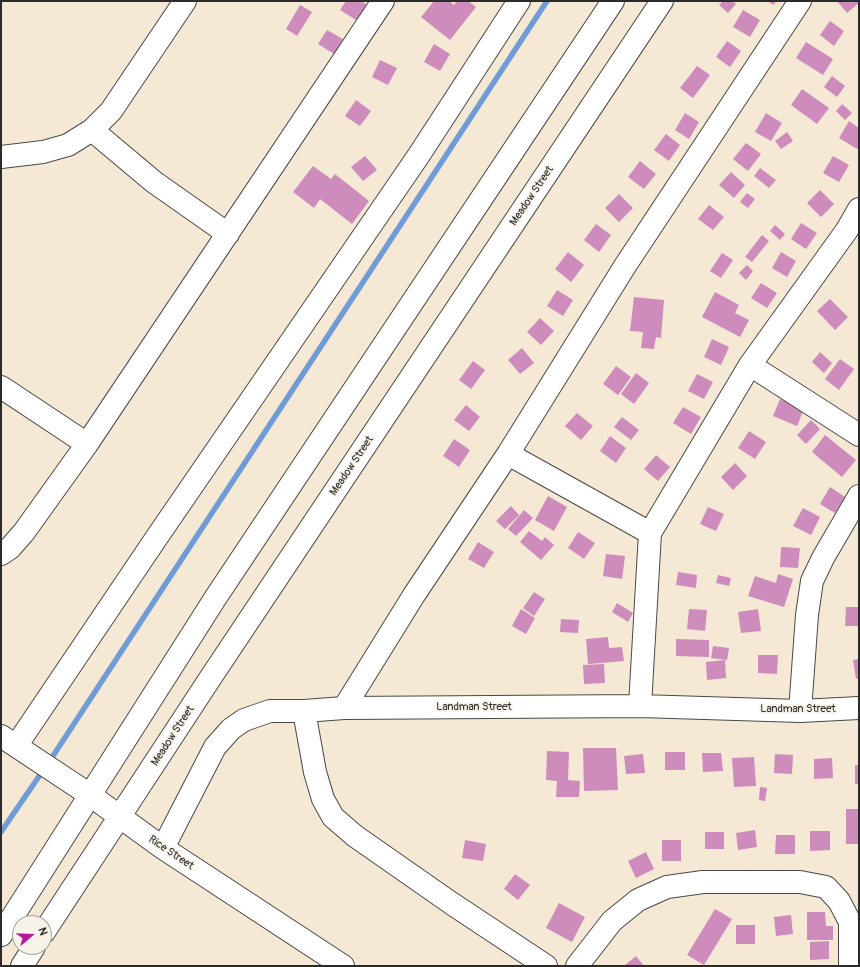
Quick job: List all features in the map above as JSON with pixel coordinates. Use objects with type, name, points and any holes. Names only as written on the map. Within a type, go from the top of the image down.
[{"type":"street","points":[[1,157],[43,152],[68,145],[92,130],[111,111],[185,1]]},
{"type":"street","points":[[1,554],[10,548],[24,532],[87,444],[383,1]]},
{"type":"street","points":[[13,744],[419,155],[519,1]]},
{"type":"street","points":[[1,935],[216,597],[612,1]]},
{"type":"street","name":"Meadow Street","points":[[52,920],[220,664],[662,1]]},
{"type":"street","points":[[344,708],[414,595],[508,454],[625,266],[800,1]]},
{"type":"street","points":[[92,130],[154,182],[228,234]]},
{"type":"street","points":[[640,706],[650,533],[750,365],[853,233],[859,209]]},
{"type":"street","points":[[750,365],[859,435]]},
{"type":"street","points":[[1,387],[87,444]]},
{"type":"street","points":[[508,454],[650,533]]},
{"type":"street","points":[[800,711],[807,615],[812,581],[823,558],[859,496]]},
{"type":"street","name":"Landman Street","points":[[163,848],[215,747],[231,729],[244,720],[270,711],[304,711],[344,708],[640,706],[800,711],[859,708]]},
{"type":"street","points":[[304,711],[315,772],[323,799],[333,817],[368,845],[451,904],[546,966]]},
{"type":"street","name":"Rice Street","points":[[13,744],[90,795],[163,848],[343,966]]},
{"type":"street","points":[[577,966],[612,921],[638,900],[667,887],[703,882],[800,882],[826,887],[839,901],[850,922],[850,966]]},
{"type":"street","points":[[22,966],[29,955]]},
{"type":"building","points":[[346,1],[361,1],[367,5],[356,20],[340,10]]},
{"type":"building","points":[[434,1],[449,1],[454,5],[457,1],[468,1],[476,7],[450,40],[421,17]]},
{"type":"building","points":[[723,1],[732,1],[736,4],[728,13],[719,5]]},
{"type":"building","points":[[767,1],[776,1],[774,5]]},
{"type":"building","points":[[837,1],[859,1],[859,3],[847,13]]},
{"type":"building","points":[[300,5],[312,12],[297,36],[286,29]]},
{"type":"building","points":[[743,10],[760,20],[750,37],[733,27]]},
{"type":"building","points":[[830,21],[844,31],[834,46],[820,35]]},
{"type":"building","points":[[327,30],[343,39],[334,54],[318,44]]},
{"type":"building","points":[[727,41],[741,51],[730,67],[716,57]]},
{"type":"building","points":[[806,42],[833,59],[823,75],[796,58]]},
{"type":"building","points":[[434,44],[450,54],[440,71],[424,62]]},
{"type":"building","points":[[380,60],[397,68],[388,85],[372,77]]},
{"type":"building","points":[[697,66],[710,75],[693,98],[680,88]]},
{"type":"building","points":[[832,76],[845,86],[837,97],[824,87]]},
{"type":"building","points":[[802,89],[829,108],[817,124],[791,105]]},
{"type":"building","points":[[356,100],[371,111],[360,126],[345,116]]},
{"type":"building","points":[[842,104],[852,113],[845,120],[836,111]]},
{"type":"building","points":[[685,113],[699,122],[689,139],[675,130]]},
{"type":"building","points":[[766,113],[782,123],[771,141],[755,132]]},
{"type":"building","points":[[849,121],[859,128],[859,146],[857,149],[839,138]]},
{"type":"building","points":[[787,132],[793,141],[781,149],[775,141]]},
{"type":"building","points":[[666,134],[680,145],[669,161],[654,150]]},
{"type":"building","points":[[746,143],[761,154],[748,171],[733,159]]},
{"type":"building","points":[[365,156],[377,170],[363,181],[351,167]]},
{"type":"building","points":[[833,156],[849,165],[839,182],[823,173]]},
{"type":"building","points":[[640,161],[656,174],[644,189],[628,177]]},
{"type":"building","points":[[313,166],[331,179],[335,174],[369,201],[352,224],[320,199],[314,208],[293,192]]},
{"type":"building","points":[[760,168],[776,180],[769,188],[754,176]]},
{"type":"building","points":[[731,172],[745,185],[734,198],[719,185]]},
{"type":"building","points":[[820,190],[834,204],[821,217],[807,203]]},
{"type":"building","points":[[747,193],[755,199],[748,208],[740,202]]},
{"type":"building","points":[[619,194],[633,208],[619,222],[605,208]]},
{"type":"building","points":[[709,205],[724,217],[713,230],[698,219]]},
{"type":"building","points":[[801,223],[817,233],[806,249],[791,239]]},
{"type":"building","points":[[596,224],[611,235],[599,252],[584,240]]},
{"type":"building","points":[[775,225],[785,234],[780,240],[770,231]]},
{"type":"building","points":[[762,235],[769,241],[752,262],[745,257]]},
{"type":"building","points":[[568,252],[584,265],[571,282],[555,269]]},
{"type":"building","points":[[781,252],[796,261],[787,277],[772,268]]},
{"type":"building","points":[[722,253],[733,260],[721,278],[710,271]]},
{"type":"building","points":[[747,265],[753,271],[746,280],[739,273]]},
{"type":"building","points":[[761,283],[777,293],[767,308],[751,298]]},
{"type":"building","points":[[557,290],[573,300],[563,316],[547,306]]},
{"type":"building","points":[[715,292],[739,305],[735,313],[749,320],[740,337],[702,317]]},
{"type":"building","points":[[634,297],[664,300],[661,338],[656,337],[654,349],[641,348],[643,332],[630,331]]},
{"type":"building","points":[[830,299],[848,317],[835,330],[817,311]]},
{"type":"building","points":[[540,318],[554,331],[541,345],[527,332]]},
{"type":"building","points":[[712,339],[729,347],[721,365],[704,357]]},
{"type":"building","points":[[522,348],[534,363],[520,374],[508,360]]},
{"type":"building","points":[[820,352],[832,363],[824,373],[812,362]]},
{"type":"building","points":[[840,359],[854,369],[839,390],[825,379]]},
{"type":"building","points":[[473,361],[485,370],[471,389],[459,380]]},
{"type":"building","points":[[616,366],[631,377],[618,395],[603,384]]},
{"type":"building","points":[[636,373],[649,383],[634,404],[621,394]]},
{"type":"building","points":[[697,374],[713,382],[704,399],[688,391]]},
{"type":"building","points":[[780,399],[804,409],[797,426],[773,416]]},
{"type":"building","points":[[466,405],[480,417],[469,431],[454,420]]},
{"type":"building","points":[[683,407],[701,417],[691,434],[673,423]]},
{"type":"building","points":[[577,413],[593,426],[581,440],[565,426]]},
{"type":"building","points":[[622,417],[639,430],[631,440],[614,427]]},
{"type":"building","points":[[811,420],[820,429],[806,444],[797,435]]},
{"type":"building","points":[[749,431],[766,442],[755,459],[738,448]]},
{"type":"building","points":[[825,435],[856,460],[842,477],[812,452]]},
{"type":"building","points":[[610,436],[626,448],[616,463],[600,451]]},
{"type":"building","points":[[454,439],[470,450],[459,467],[443,456]]},
{"type":"building","points":[[656,455],[670,467],[658,481],[644,469]]},
{"type":"building","points":[[735,463],[747,476],[733,490],[721,477]]},
{"type":"building","points":[[830,487],[845,497],[835,513],[820,504]]},
{"type":"building","points":[[548,496],[567,507],[554,531],[535,520]]},
{"type":"building","points":[[511,506],[519,515],[505,529],[496,521]]},
{"type":"building","points":[[708,507],[724,514],[716,531],[700,524]]},
{"type":"building","points":[[803,508],[820,517],[811,535],[793,526]]},
{"type":"building","points":[[524,510],[533,518],[516,536],[508,529]]},
{"type":"building","points":[[529,531],[542,541],[545,537],[554,545],[541,560],[520,542]]},
{"type":"building","points":[[578,532],[595,543],[584,559],[568,548]]},
{"type":"building","points":[[478,542],[494,552],[484,568],[468,559]]},
{"type":"building","points":[[781,547],[800,548],[798,568],[780,567]]},
{"type":"building","points":[[606,554],[625,556],[622,579],[603,576]]},
{"type":"building","points":[[678,572],[697,575],[696,588],[676,585]]},
{"type":"building","points":[[778,574],[793,579],[784,607],[748,596],[755,576],[776,583]]},
{"type":"building","points":[[718,575],[731,578],[729,586],[716,583]]},
{"type":"building","points":[[534,592],[545,599],[534,616],[523,608]]},
{"type":"building","points":[[617,603],[633,613],[628,622],[612,612]]},
{"type":"building","points":[[846,607],[859,607],[859,626],[845,626]]},
{"type":"building","points":[[521,609],[535,618],[526,634],[512,626]]},
{"type":"building","points":[[689,609],[707,610],[705,631],[687,629]]},
{"type":"building","points":[[758,609],[761,631],[741,633],[738,612]]},
{"type":"building","points":[[561,619],[579,620],[578,633],[560,632]]},
{"type":"building","points":[[608,637],[609,648],[622,647],[624,661],[588,664],[586,639]]},
{"type":"building","points":[[676,639],[709,640],[709,657],[676,656]]},
{"type":"building","points":[[713,646],[729,648],[727,660],[711,658]]},
{"type":"building","points":[[758,655],[778,655],[777,674],[758,673]]},
{"type":"building","points":[[859,659],[859,678],[856,679],[853,660]]},
{"type":"building","points":[[725,660],[726,678],[707,680],[706,662]]},
{"type":"building","points":[[604,664],[605,683],[584,684],[583,665]]},
{"type":"building","points":[[583,748],[616,748],[618,790],[584,791]]},
{"type":"building","points":[[547,751],[569,752],[568,780],[580,781],[579,797],[556,797],[557,781],[546,780]]},
{"type":"building","points":[[665,752],[685,752],[685,770],[665,770]]},
{"type":"building","points":[[702,753],[721,753],[723,771],[703,772]]},
{"type":"building","points":[[643,754],[645,773],[626,774],[624,756]]},
{"type":"building","points":[[775,754],[793,755],[792,774],[774,773]]},
{"type":"building","points":[[754,757],[756,786],[734,787],[732,758]]},
{"type":"building","points":[[832,758],[833,778],[814,779],[814,759]]},
{"type":"building","points":[[855,765],[859,765],[859,784],[855,784]]},
{"type":"building","points":[[760,787],[767,788],[765,801],[759,800]]},
{"type":"building","points":[[846,809],[859,809],[859,844],[846,844]]},
{"type":"building","points":[[755,830],[757,847],[738,850],[736,833]]},
{"type":"building","points":[[810,831],[830,831],[830,850],[810,851]]},
{"type":"building","points":[[705,832],[724,832],[724,849],[705,849]]},
{"type":"building","points":[[776,835],[795,835],[795,854],[775,854]]},
{"type":"building","points":[[465,840],[486,844],[483,861],[462,858]]},
{"type":"building","points":[[662,840],[681,840],[681,861],[662,861]]},
{"type":"building","points":[[646,852],[654,869],[636,878],[628,861]]},
{"type":"building","points":[[515,874],[530,885],[518,900],[504,889]]},
{"type":"building","points":[[559,903],[585,917],[572,942],[546,928]]},
{"type":"building","points":[[715,909],[732,919],[704,965],[687,955]]},
{"type":"building","points":[[807,912],[825,912],[826,926],[833,926],[833,940],[807,940]]},
{"type":"building","points":[[791,915],[793,934],[776,936],[774,917]]},
{"type":"building","points":[[736,925],[755,925],[755,944],[736,944]]},
{"type":"building","points":[[829,941],[829,959],[810,960],[810,942]]},
{"type":"building","points":[[636,956],[644,966],[624,966]]},
{"type":"waterway","points":[[49,762],[547,1]]},
{"type":"waterway","points":[[1,832],[44,769]]}]
